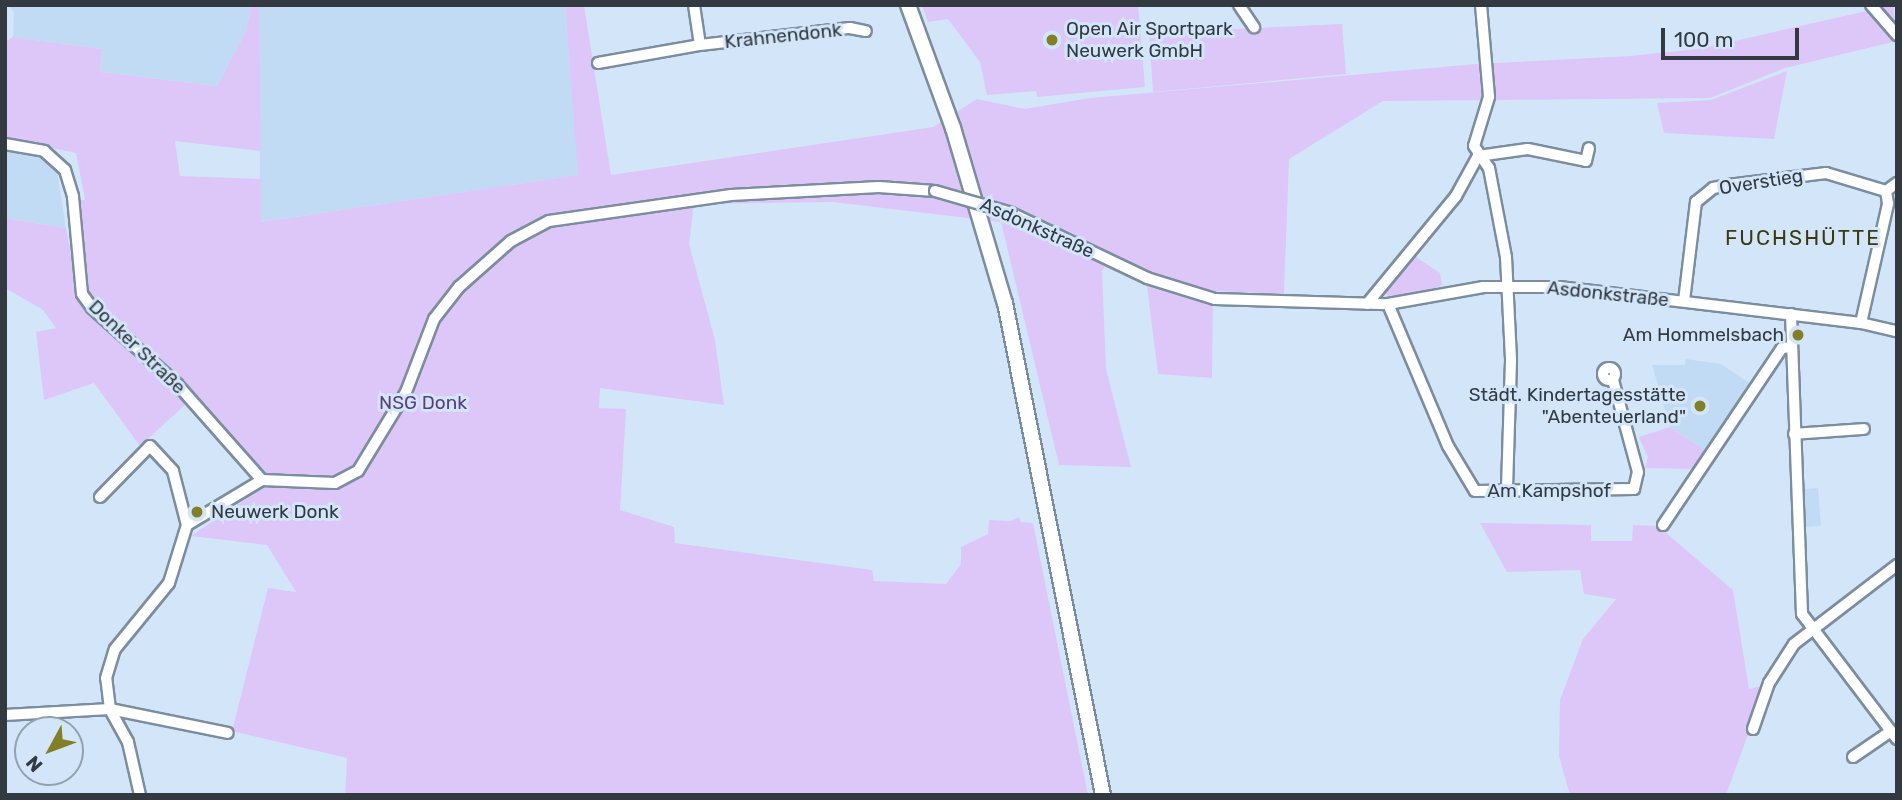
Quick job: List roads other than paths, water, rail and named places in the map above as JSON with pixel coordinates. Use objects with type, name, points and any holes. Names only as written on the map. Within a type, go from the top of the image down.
[{"type":"main road","points":[[908,5],[953,128],[1005,303],[1103,795]]},
{"type":"street","name":"Krahnendonk","points":[[694,5],[700,45]]},
{"type":"street","points":[[1239,5],[1254,27]]},
{"type":"street","points":[[1481,5],[1489,97],[1474,146],[1478,156],[1489,168],[1506,257],[1511,361],[1507,489]]},
{"type":"street","points":[[1871,5],[1897,35]]},
{"type":"street","name":"Krahnendonk","points":[[598,63],[700,45],[850,28],[866,31]]},
{"type":"street","name":"Donker Straße","points":[[5,144],[44,151],[65,170],[87,301],[177,383],[262,480]]},
{"type":"street","points":[[1478,156],[1528,149],[1586,161],[1589,148]]},
{"type":"street","points":[[1367,304],[1456,197],[1478,156]]},
{"type":"street","name":"Overstieg","points":[[1685,302],[1693,212],[1696,202],[1713,188],[1826,173],[1872,184],[1885,191]]},
{"type":"street","points":[[1861,323],[1888,204],[1885,191],[1897,183]]},
{"type":"street","name":"Asdonkstraße","points":[[262,480],[335,483],[358,471],[406,392],[430,327],[445,303],[479,266],[537,225],[731,195],[879,187],[935,191],[1011,214],[1193,294],[1237,301],[1388,304],[1507,286],[1791,314],[1861,323],[1897,331]]},
{"type":"street","name":"Am Kampshof","points":[[1388,304],[1413,369],[1470,487],[1480,492],[1507,489],[1634,489],[1638,472],[1613,380]]},
{"type":"street","points":[[1791,314],[1802,614],[1894,735],[1853,757]]},
{"type":"street","points":[[1663,526],[1782,348],[1792,347]]},
{"type":"street","points":[[1794,434],[1864,429]]},
{"type":"street","points":[[100,497],[150,446],[173,471],[187,524],[169,583],[108,663],[110,709],[128,742],[140,795]]},
{"type":"street","points":[[187,524],[262,480]]},
{"type":"street","points":[[1753,729],[1769,683],[1794,644],[1897,565]]},
{"type":"street","points":[[5,715],[110,709],[228,733]]},
{"type":"place","name":"Open Air Sportpark Neuwerk GmbH","points":[[1052,40]]},
{"type":"place","name":"Am Hommelsbach","points":[[1798,335]]},
{"type":"place","name":"Städt. Kindertagesstätte \"Abenteuerland\"","points":[[1700,406]]},
{"type":"place","name":"Neuwerk Donk","points":[[197,512]]},
{"type":"district","name":"FUCHSHÜTTE","points":[[1803,238]]},
{"type":"park label","name":"NSG Donk","points":[[423,403]]}]
